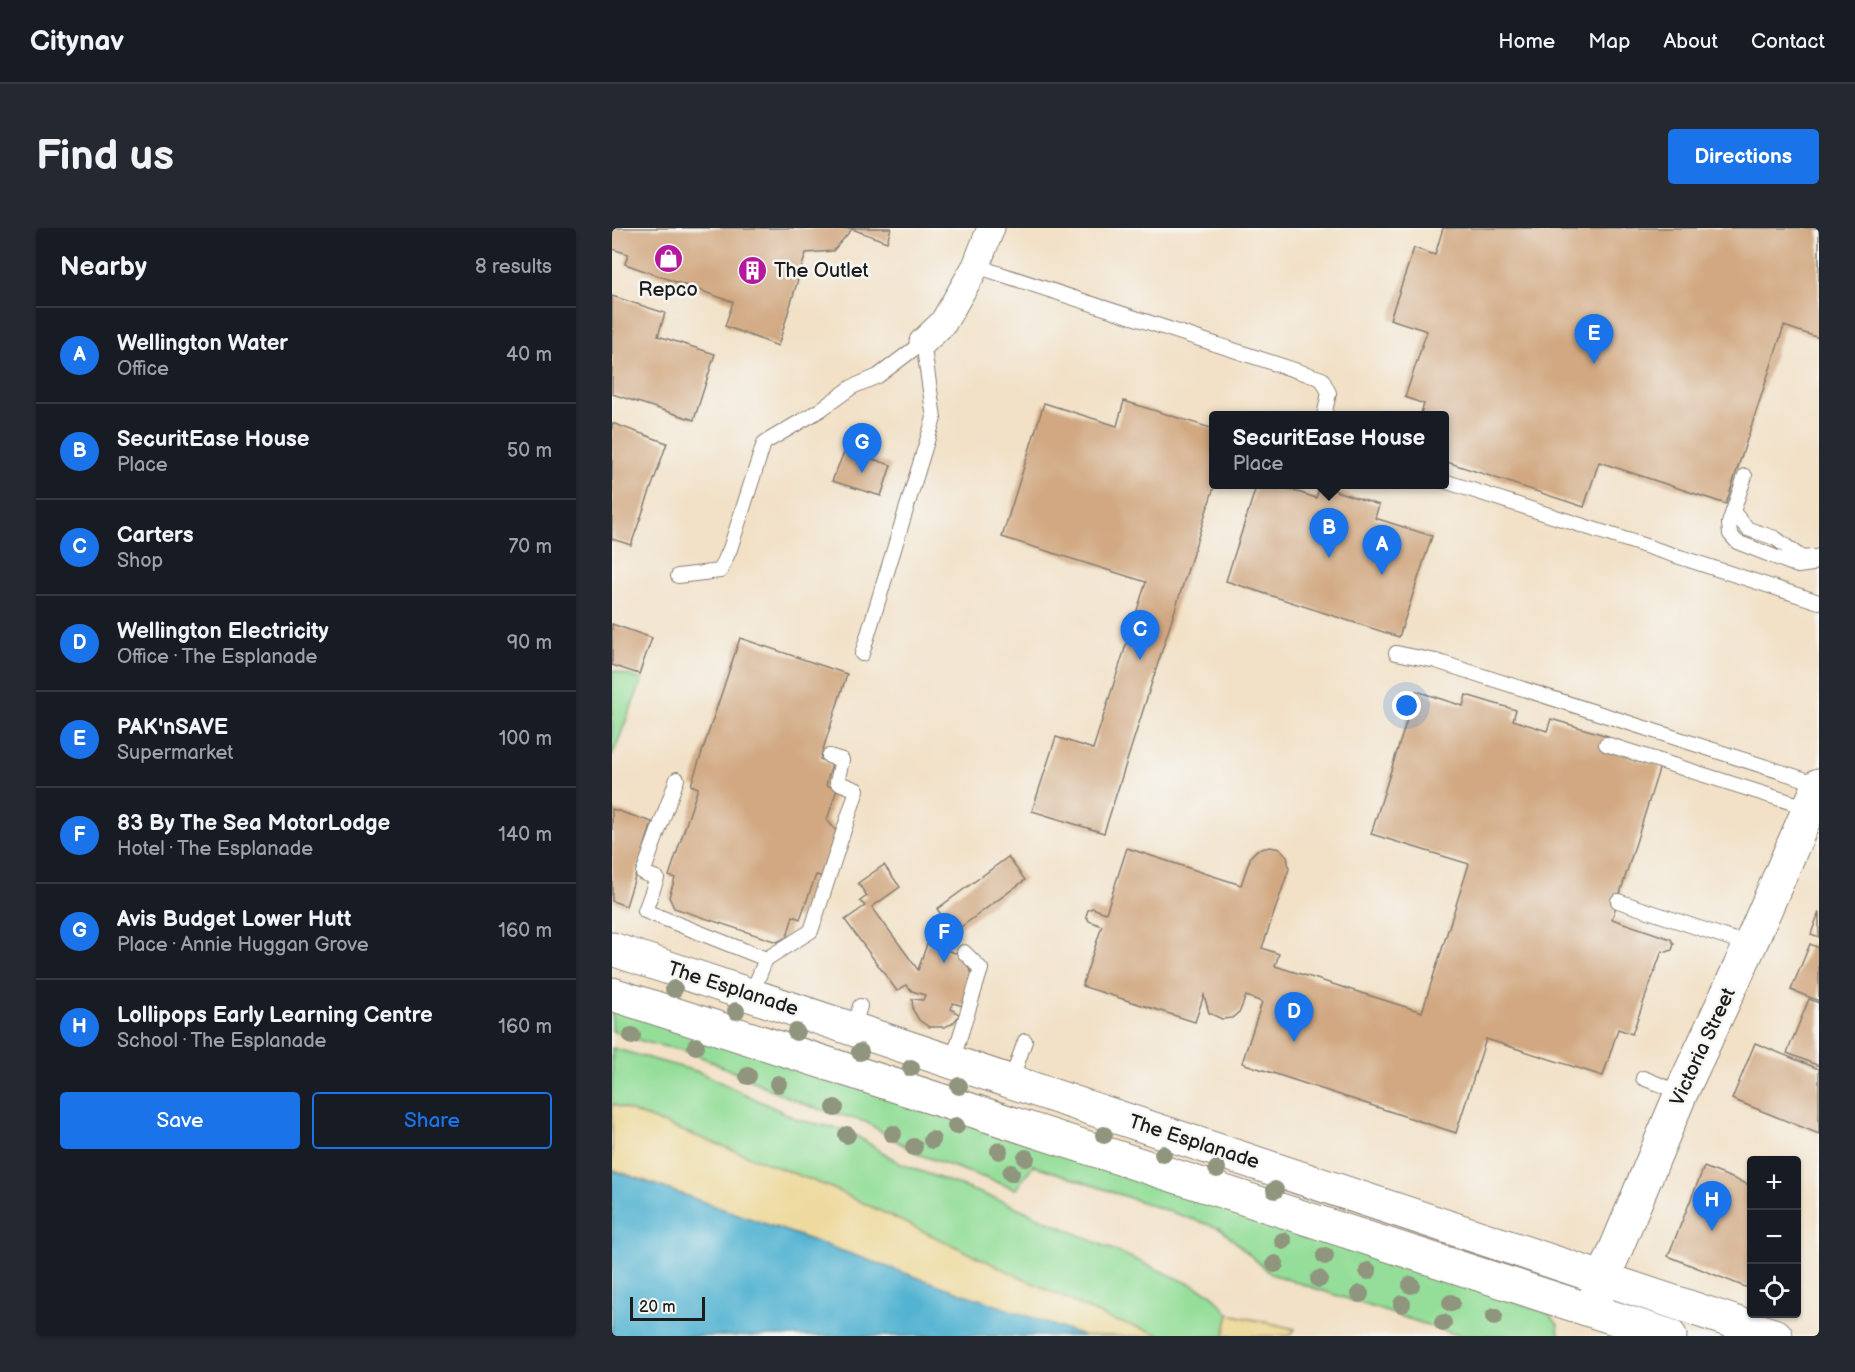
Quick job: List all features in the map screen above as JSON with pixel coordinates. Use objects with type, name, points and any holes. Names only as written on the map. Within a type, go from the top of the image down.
[{"type":"main road","name":"Victoria Street","points":[[1590,1310],[1681,1093],[1750,945],[1816,792]]},
{"type":"main road","name":"The Esplanade","points":[[612,949],[751,995],[857,1018],[952,1062],[1776,1336]]},
{"type":"main road","name":"The Esplanade","points":[[612,994],[1670,1336]]},
{"type":"street","points":[[923,342],[943,322],[976,266],[991,228]]},
{"type":"lane","points":[[976,266],[1322,379],[1329,393],[1325,411]]},
{"type":"lane","points":[[678,576],[720,571],[730,549],[764,443],[820,410],[852,387],[878,376],[923,342],[934,418],[862,654]]},
{"type":"lane","points":[[1745,476],[1729,523],[1730,534],[1737,542],[1798,566],[1812,564],[1819,554]]},
{"type":"lane","points":[[1449,483],[1819,602]]},
{"type":"lane","points":[[1396,653],[1436,661],[1747,759],[1816,792]]},
{"type":"lane","points":[[1606,744],[1816,792]]},
{"type":"lane","points":[[751,995],[766,959],[811,931],[856,790],[837,782],[843,760],[829,756]]},
{"type":"lane","points":[[677,779],[644,873],[657,878],[645,911],[766,959]]},
{"type":"lane","points":[[1618,901],[1750,945]]},
{"type":"lane","points":[[952,1062],[981,969],[964,952]]},
{"type":"lane","points":[[1011,1081],[1025,1041]]},
{"type":"lane","points":[[1643,1078],[1681,1093]]},
{"type":"green space","points":[[612,670],[642,680],[612,757]]},
{"type":"green space","points":[[612,1006],[1549,1313],[1558,1325],[1559,1336],[1461,1336],[1271,1274],[1221,1229],[1033,1165],[1016,1189],[918,1154],[866,1122],[809,1106],[693,1053],[645,1042],[612,1031]]},
{"type":"green space","points":[[612,1048],[699,1072],[799,1120],[849,1131],[901,1164],[1007,1203],[1211,1293],[1229,1314],[1224,1336],[1165,1336],[1109,1319],[829,1187],[612,1104]]},
{"type":"sand","points":[[612,1104],[829,1187],[1109,1319],[1165,1336],[1067,1336],[984,1302],[612,1169]]},
{"type":"sand","points":[[1229,1314],[1295,1329],[1289,1336],[1224,1336]]},
{"type":"water","points":[[612,1171],[621,1173],[1084,1336],[612,1336]]},
{"type":"building","name":"The Outlet","points":[[612,228],[891,228],[887,242],[852,229],[833,251],[806,253],[778,346],[725,326],[733,302],[625,264],[628,254],[612,249]]},
{"type":"building","points":[[1443,228],[1819,228],[1819,338],[1784,326],[1726,504],[1599,462],[1584,507],[1449,463],[1449,411],[1422,411],[1424,404],[1405,397],[1427,331],[1390,319],[1414,248],[1435,255]]},
{"type":"building","points":[[612,296],[665,313],[658,336],[715,354],[694,420],[612,394]]},
{"type":"building","points":[[1124,401],[1209,427],[1209,489],[1213,489],[1104,833],[1032,811],[1056,737],[1093,749],[1146,582],[1002,537],[1044,403],[1117,426]]},
{"type":"building","points":[[612,423],[667,443],[631,545],[612,539]]},
{"type":"building","points":[[845,450],[891,465],[881,496],[832,481]]},
{"type":"building","points":[[1255,489],[1289,489],[1316,498],[1319,489],[1329,489],[1379,505],[1375,518],[1432,536],[1399,637],[1226,581]]},
{"type":"building","points":[[612,624],[652,638],[639,674],[612,665]]},
{"type":"building","points":[[740,638],[847,674],[820,759],[832,764],[826,785],[837,789],[827,820],[838,833],[824,877],[816,875],[800,919],[793,916],[787,937],[777,942],[674,908],[669,897],[675,878],[669,876],[698,788],[691,785]]},
{"type":"building","points":[[1416,691],[1463,706],[1466,695],[1516,710],[1513,720],[1547,731],[1551,719],[1608,736],[1604,749],[1660,766],[1612,919],[1671,939],[1674,944],[1672,950],[1662,951],[1632,1034],[1618,1029],[1603,1076],[1486,1039],[1456,1133],[1242,1063],[1262,1002],[1246,996],[1240,1011],[1232,1018],[1222,1019],[1209,1013],[1204,995],[1195,1022],[1082,986],[1102,926],[1089,921],[1086,916],[1088,910],[1092,908],[1106,913],[1127,848],[1241,885],[1251,856],[1257,850],[1270,847],[1280,849],[1287,856],[1289,869],[1262,948],[1279,954],[1275,966],[1422,1012],[1469,864],[1371,834]]},
{"type":"building","points":[[612,809],[652,822],[626,906],[612,901]]},
{"type":"building","points":[[1008,857],[1025,880],[954,932],[937,909]]},
{"type":"building","points":[[884,865],[900,887],[872,907],[918,970],[927,944],[962,955],[973,976],[966,1007],[953,1003],[951,1009],[960,1015],[952,1024],[944,1027],[929,1027],[919,1020],[913,1010],[912,999],[923,1000],[925,995],[912,991],[906,985],[897,991],[845,920],[865,906],[860,901],[867,896],[858,883]]},
{"type":"building","points":[[1819,912],[1819,937],[1811,934]]},
{"type":"building","points":[[1810,944],[1819,948],[1819,1001],[1791,990]]},
{"type":"building","points":[[1809,999],[1819,1003],[1819,1066],[1787,1053]]},
{"type":"building","points":[[1755,1043],[1819,1069],[1819,1134],[1732,1099]]},
{"type":"building","points":[[1704,1167],[1747,1184],[1747,1286],[1668,1256]]},
{"type":"place","name":"Repco","points":[[668,259]]},
{"type":"place","name":"The Outlet","points":[[753,271]]},
{"type":"place","name":"PAK'nSAVE","points":[[1594,364]]},
{"type":"place","name":"Avis Budget Lower Hutt","points":[[862,473]]},
{"type":"place","name":"SecuritEase House","points":[[1329,558]]},
{"type":"place","name":"Wellington Water","points":[[1382,575]]},
{"type":"place","name":"Carters","points":[[1140,660]]},
{"type":"place","name":"83 By The Sea MotorLodge","points":[[944,963]]},
{"type":"place","name":"Wellington Electricity","points":[[1294,1042]]},
{"type":"place","name":"Lollipops Early Learning Centre","points":[[1712,1231]]}]
